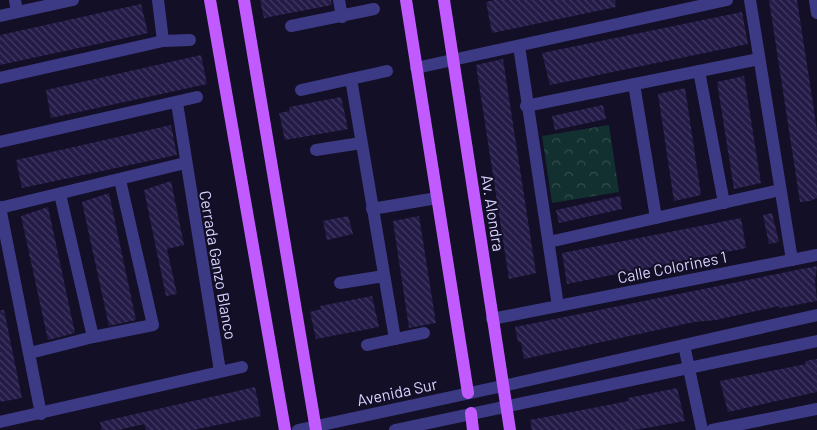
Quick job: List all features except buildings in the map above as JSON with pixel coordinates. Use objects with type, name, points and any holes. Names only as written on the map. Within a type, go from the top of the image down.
[{"type":"main road","points":[[210,0],[285,430]]},
{"type":"main road","points":[[244,0],[316,428]]},
{"type":"main road","points":[[406,0],[468,394]]},
{"type":"main road","name":"Av. Alondra","points":[[444,0],[498,318],[503,386],[510,430]]},
{"type":"main road","points":[[471,413],[473,430]]},
{"type":"street","points":[[0,16],[16,6],[73,0]]},
{"type":"street","points":[[158,0],[163,41]]},
{"type":"street","points":[[339,0],[342,17]]},
{"type":"street","points":[[416,68],[726,0]]},
{"type":"street","points":[[750,0],[792,260]]},
{"type":"street","points":[[815,0],[817,13]]},
{"type":"street","points":[[292,26],[374,9]]},
{"type":"street","points":[[0,78],[163,41],[190,40]]},
{"type":"street","points":[[519,46],[526,106],[558,306]]},
{"type":"street","points":[[526,106],[759,59]]},
{"type":"street","points":[[301,90],[387,71]]},
{"type":"street","points":[[700,71],[724,202]]},
{"type":"street","points":[[351,79],[395,339]]},
{"type":"street","points":[[634,84],[656,218]]},
{"type":"street","points":[[0,142],[197,97]]},
{"type":"street","name":"Cerrada Ganzo Blanco","points":[[177,103],[185,163],[220,371]]},
{"type":"street","points":[[316,150],[362,143]]},
{"type":"street","points":[[42,414],[0,208],[185,163]]},
{"type":"street","points":[[30,353],[93,337],[153,325],[120,180]]},
{"type":"street","points":[[548,242],[780,190]]},
{"type":"street","points":[[60,194],[93,337]]},
{"type":"street","points":[[372,209],[437,198]]},
{"type":"street","name":"Calle Colorines 1","points":[[498,318],[817,255]]},
{"type":"street","points":[[340,283],[384,276]]},
{"type":"street","name":"Avenida Sur","points":[[298,430],[316,428],[817,314]]},
{"type":"street","points":[[367,345],[424,333]]},
{"type":"street","points":[[395,430],[506,405],[690,372],[817,340]]},
{"type":"street","points":[[684,345],[702,430]]},
{"type":"street","points":[[0,422],[42,414],[242,367]]},
{"type":"street","points":[[468,394],[471,413]]},
{"type":"street","points":[[712,430],[759,425],[817,409]]},
{"type":"green space","points":[[609,125],[619,192],[552,203],[542,136]]}]
